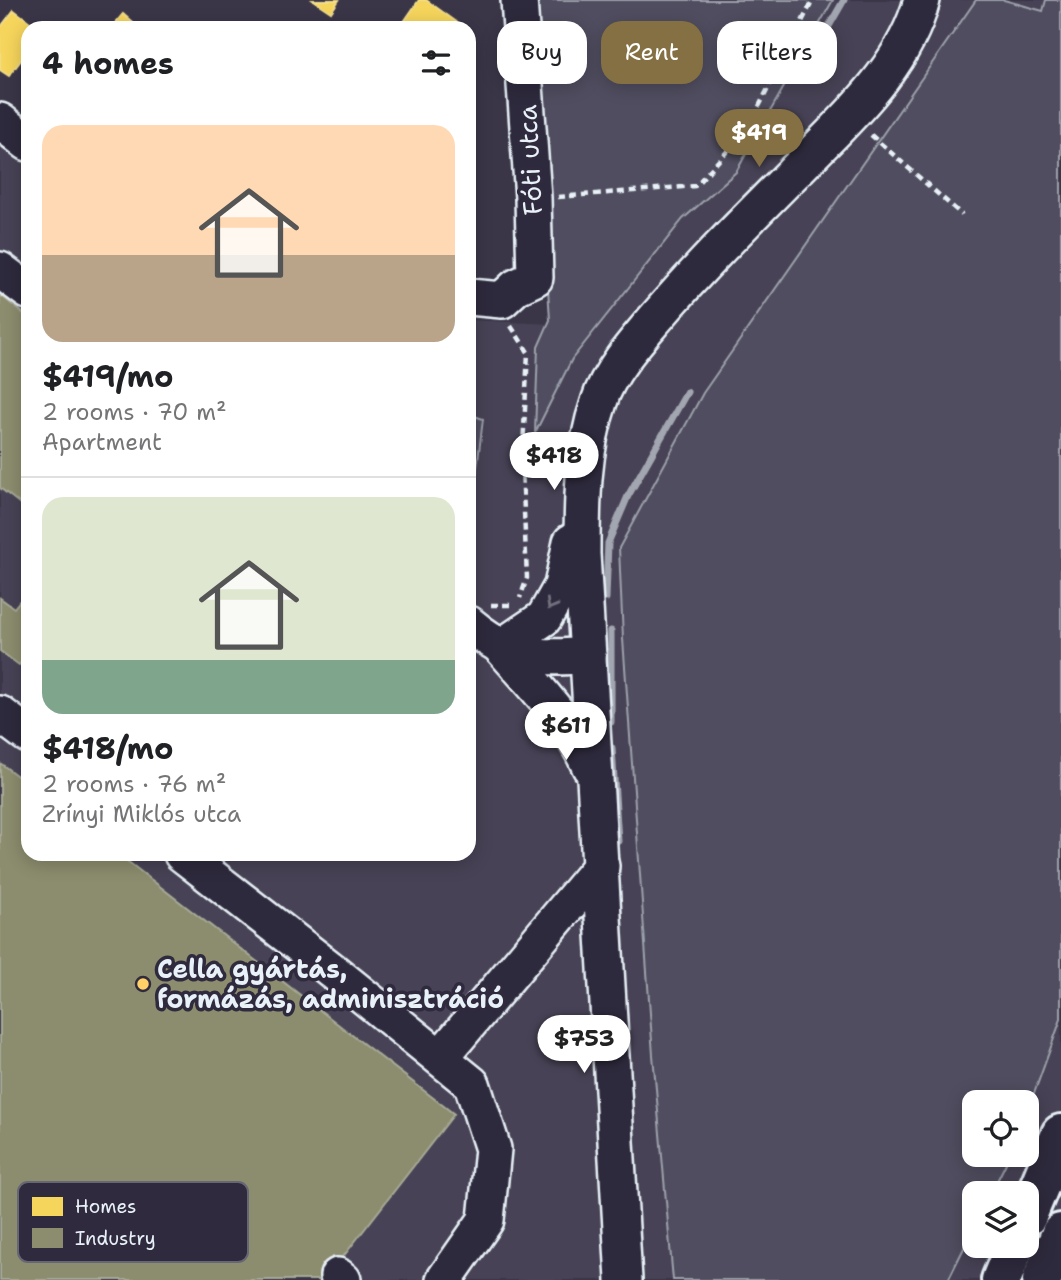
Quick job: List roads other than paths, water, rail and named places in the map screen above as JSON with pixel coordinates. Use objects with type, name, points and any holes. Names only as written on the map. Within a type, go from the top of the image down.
[{"type":"highway","points":[[1039,1187],[1061,1134]]},
{"type":"highway","points":[[1042,1280],[1061,1233]]},
{"type":"highway","points":[[1001,1280],[1010,1258]]},
{"type":"street","name":"Fóti utca","points":[[476,298],[502,300],[534,278],[533,198],[519,0]]},
{"type":"street","points":[[500,647],[544,618],[562,586],[599,400],[627,351],[684,285],[847,119],[883,77],[897,55],[922,0]]},
{"type":"street","points":[[0,121],[21,138]]},
{"type":"street","points":[[0,270],[21,286]]},
{"type":"street","points":[[582,493],[582,554],[624,1280]]},
{"type":"street","points":[[476,612],[489,640],[500,647],[551,659],[588,655]]},
{"type":"street","points":[[500,647],[581,745],[595,779]]},
{"type":"street","points":[[0,714],[21,730]]},
{"type":"street","points":[[191,861],[472,1084],[493,1149],[486,1220],[444,1280]]},
{"type":"street","points":[[441,1057],[601,866]]},
{"type":"waterway","points":[[832,21],[844,0]]},
{"type":"waterway","points":[[606,598],[608,543],[628,496],[687,392]]},
{"type":"waterway","points":[[611,631],[611,722]]},
{"type":"waterway","points":[[612,748],[618,841]]},
{"type":"place","name":"Cella gyártás, formázás, adminisztráció","points":[[143,984]]}]
